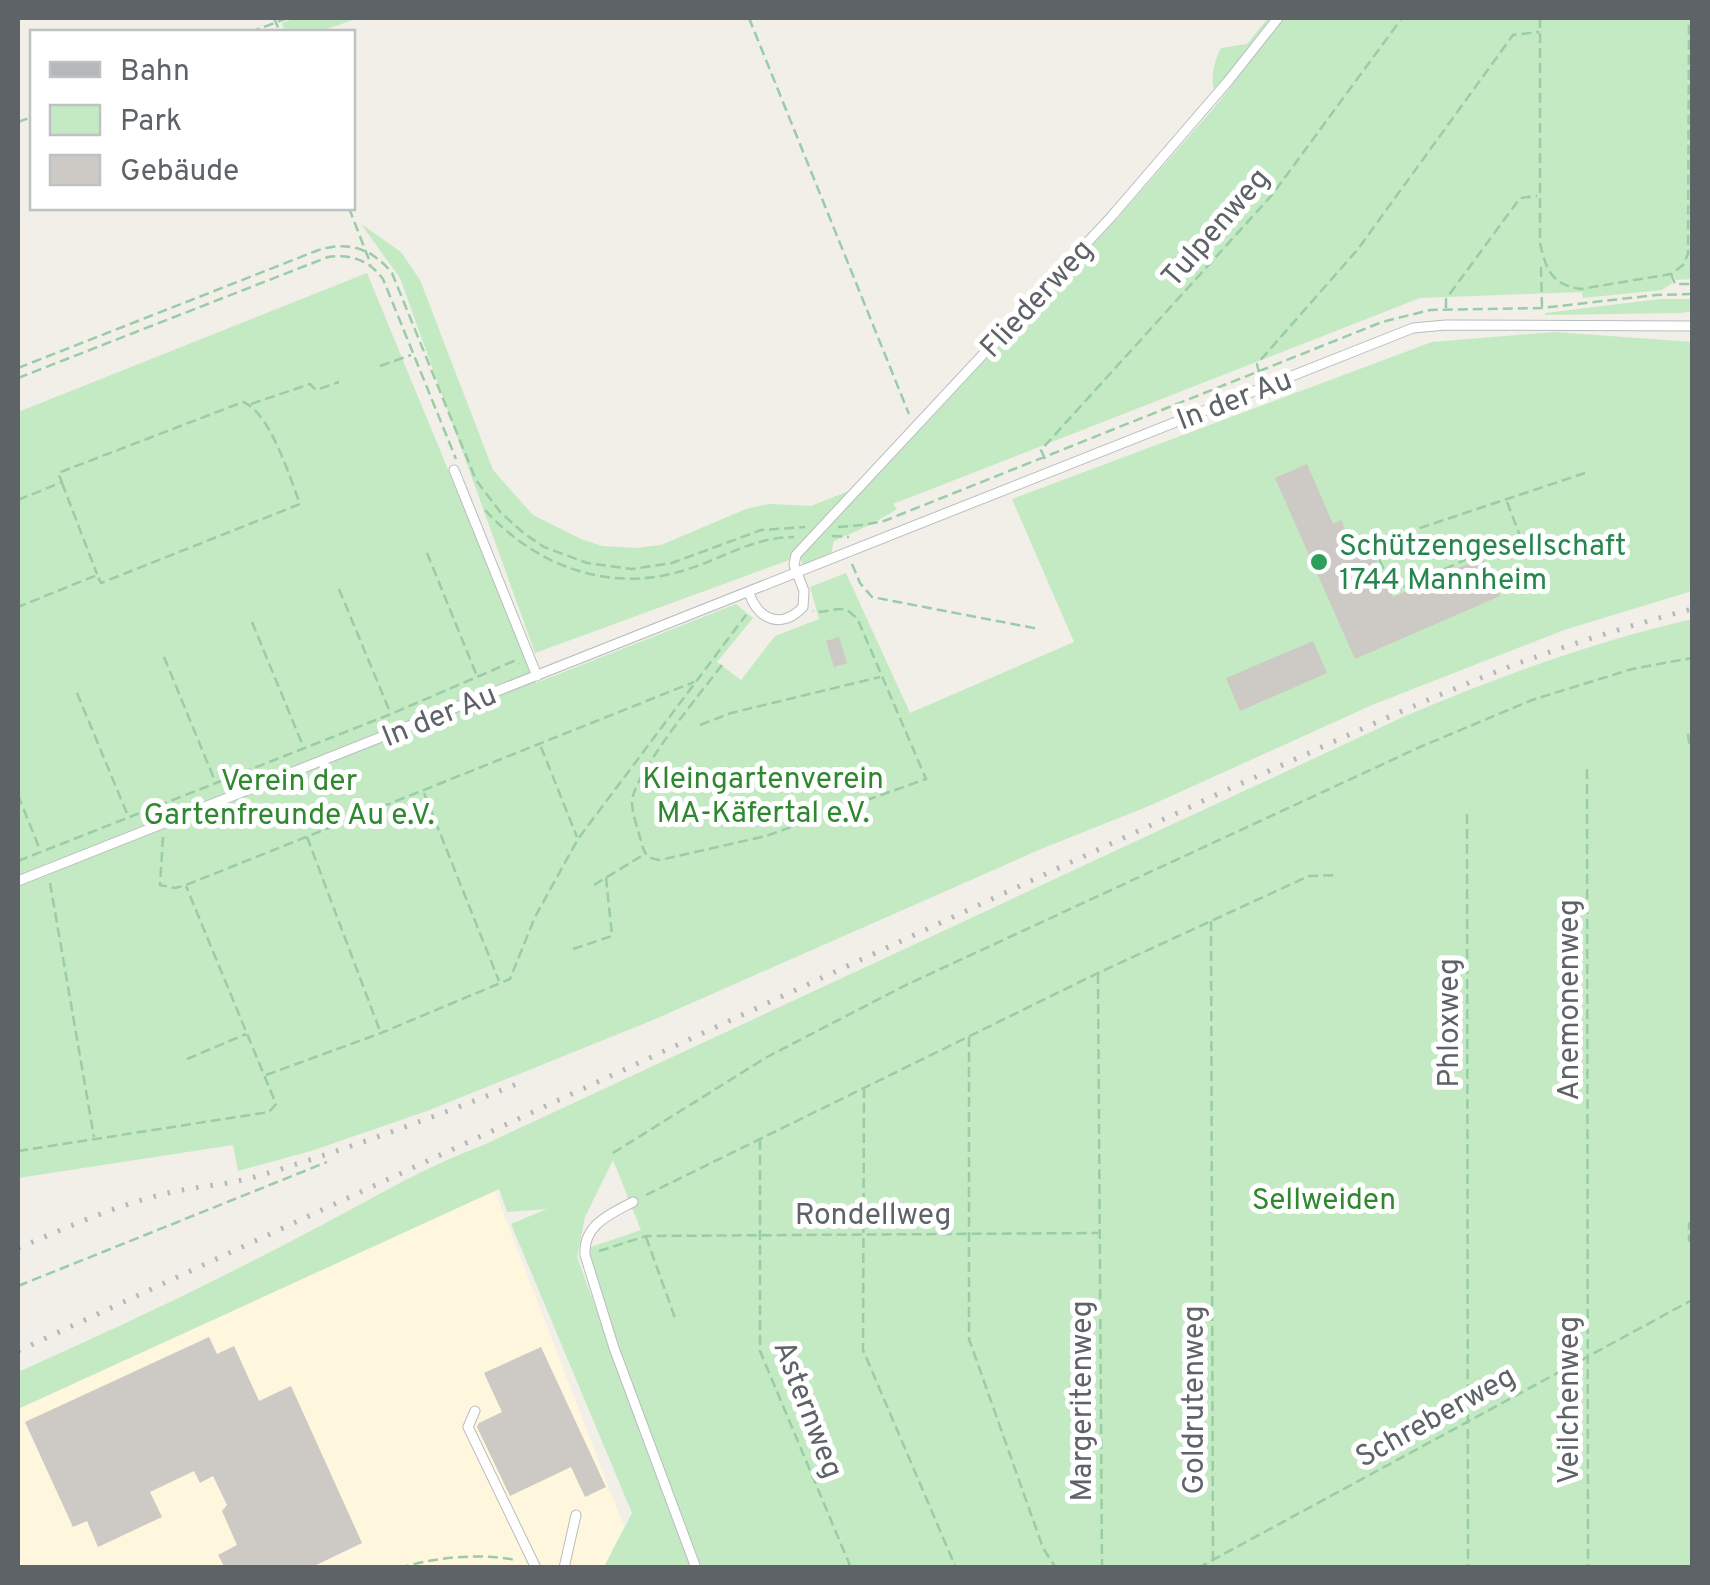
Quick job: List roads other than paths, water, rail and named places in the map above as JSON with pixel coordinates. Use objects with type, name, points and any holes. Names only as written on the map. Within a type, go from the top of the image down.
[{"type":"lane","name":"Fliederweg","points":[[796,573],[796,555],[1111,217],[1278,18]]},
{"type":"lane","name":"In der Au","points":[[18,881],[1413,328],[1446,324],[1692,326]]},
{"type":"lane","points":[[457,469],[537,676]]},
{"type":"lane","points":[[749,593],[762,615],[778,621],[794,617],[803,607],[804,591],[796,573]]},
{"type":"lane","points":[[633,1202],[590,1229],[585,1255],[614,1348],[696,1568]]},
{"type":"lane","points":[[475,1411],[468,1428],[536,1566]]},
{"type":"lane","points":[[564,1568],[576,1515]]},
{"type":"railway","points":[[18,1351],[1374,724],[1545,654],[1692,609]]},
{"type":"railway","points":[[18,1248],[149,1198],[247,1179],[323,1155],[517,1084]]},
{"type":"place","name":"Schützengesellschaft 1744 Mannheim","points":[[1319,562]]},
{"type":"park label","name":"Kleingartenverein MA-Käfertal e.V.","points":[[763,795]]},
{"type":"park label","name":"Verein der Gartenfreunde Au e.V.","points":[[289,797]]},
{"type":"park label","name":"Sellweiden","points":[[1324,1199]]}]
